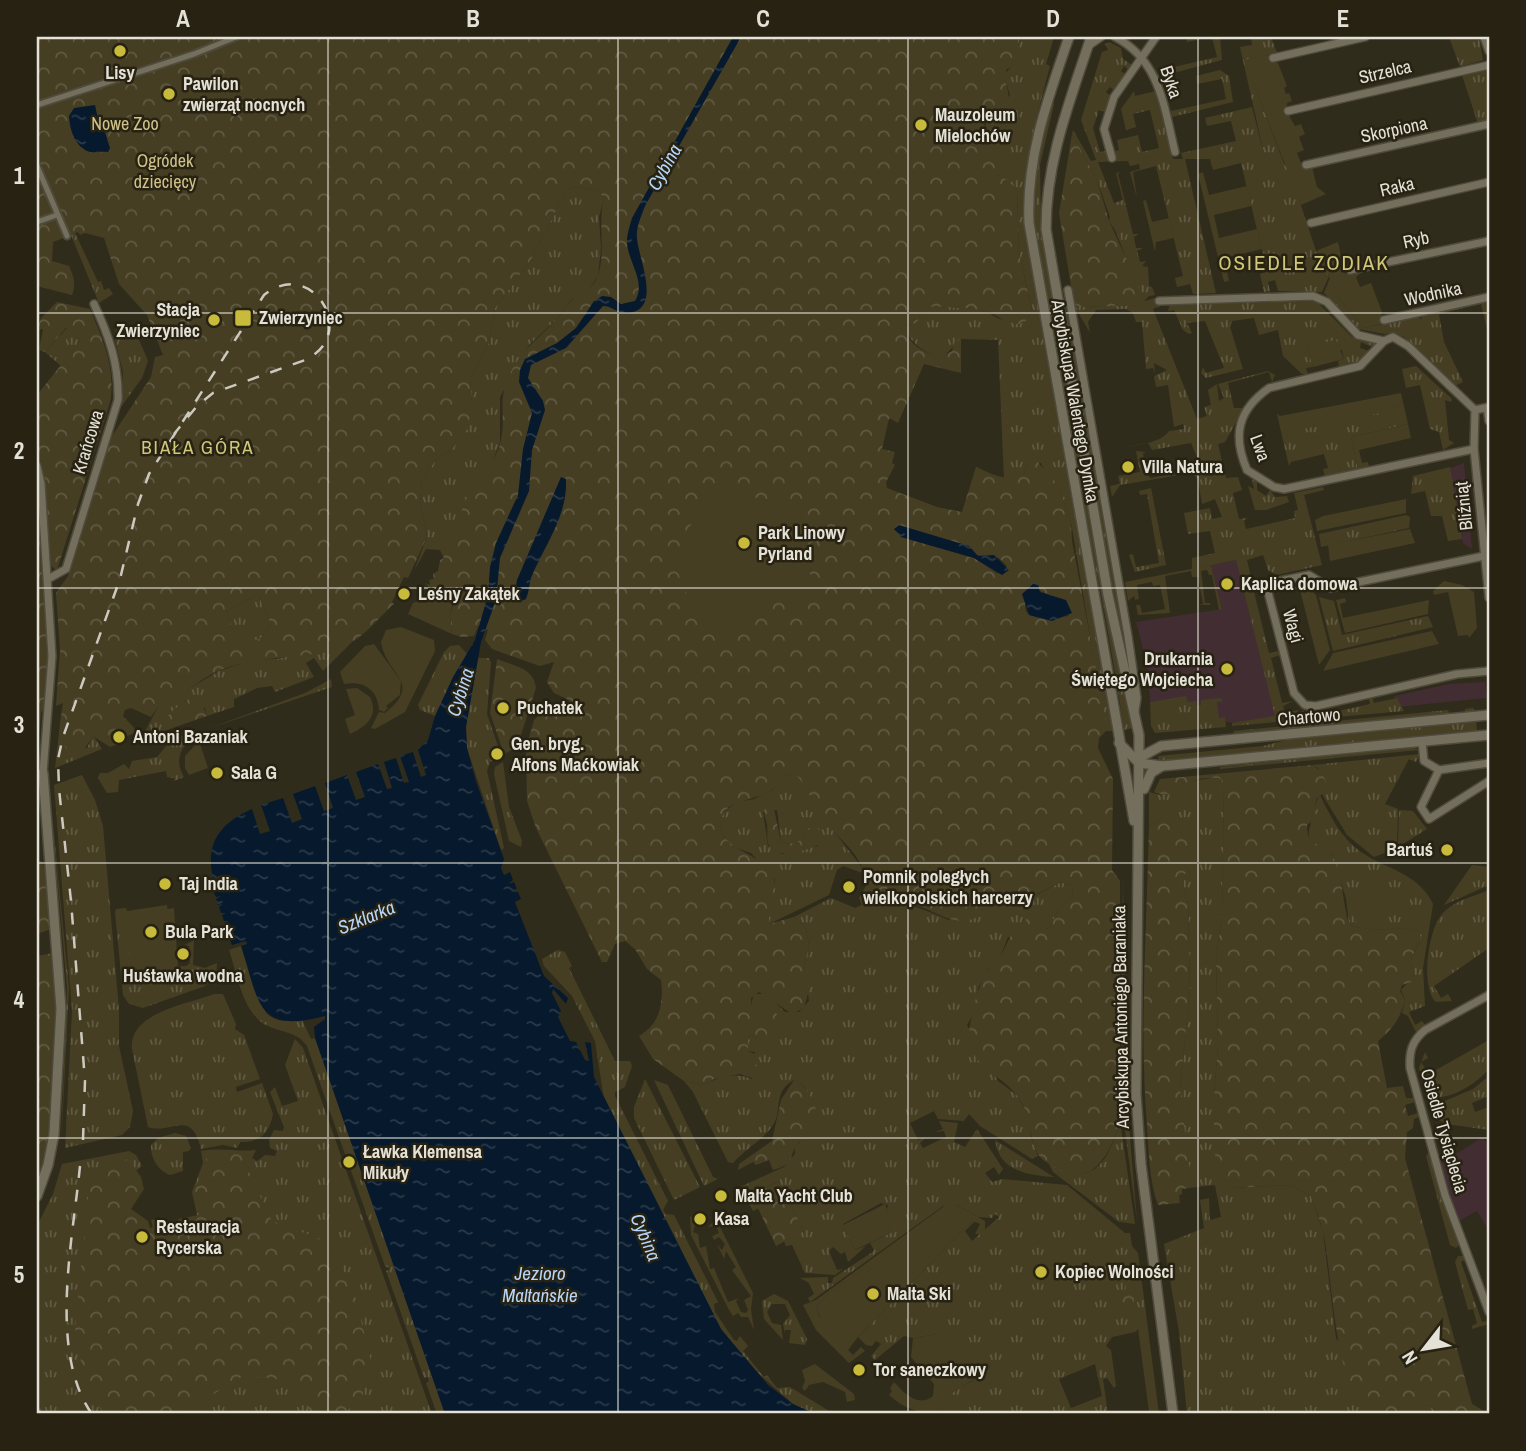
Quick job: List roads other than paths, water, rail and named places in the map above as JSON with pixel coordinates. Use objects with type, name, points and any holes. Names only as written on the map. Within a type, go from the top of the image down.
[{"type":"street","points":[[37,105],[194,54],[236,37]]},
{"type":"street","name":"Arcybiskupa Walentego Dymka","points":[[1069,37],[1035,143],[1028,187],[1029,223],[1086,554],[1103,631],[1125,773]]},
{"type":"street","points":[[1088,40],[1101,37]]},
{"type":"street","name":"Byka","points":[[1115,37],[1143,56],[1157,81],[1175,152]]},
{"type":"street","points":[[1112,158],[1104,129],[1114,97],[1156,37]]},
{"type":"street","points":[[1273,58],[1365,37]]},
{"type":"street","points":[[1484,37],[1489,51]]},
{"type":"street","name":"Arcybiskupa Walentego Dymka","points":[[1088,40],[1055,146],[1046,190],[1045,229],[1108,596],[1135,711],[1139,736],[1138,760]]},
{"type":"street","name":"Strzelca","points":[[1288,111],[1489,65]]},
{"type":"street","name":"Skorpiona","points":[[1306,165],[1489,124]]},
{"type":"street","points":[[37,166],[67,236]]},
{"type":"street","name":"Raka","points":[[1311,223],[1489,182]]},
{"type":"street","points":[[37,222],[57,215]]},
{"type":"street","name":"Ryb","points":[[1350,270],[1489,241]]},
{"type":"street","points":[[1068,290],[1128,636],[1137,698],[1135,711]]},
{"type":"street","points":[[1159,301],[1313,296],[1327,302],[1358,335],[1385,340],[1393,337],[1408,346],[1475,410],[1488,407],[1489,421]]},
{"type":"street","name":"Wodnika","points":[[1384,320],[1489,298]]},
{"type":"street","points":[[1056,303],[1070,311]]},
{"type":"street","name":"Krańcowa","points":[[48,579],[66,569],[118,400],[119,375],[114,351],[94,304]]},
{"type":"street","name":"Lwa","points":[[1385,340],[1360,366],[1269,388],[1258,396],[1238,426],[1247,470],[1273,487],[1284,489],[1475,449]]},
{"type":"street","name":"Bliźniąt","points":[[1475,410],[1475,449],[1489,598]]},
{"type":"street","points":[[37,466],[48,579],[52,665],[43,773],[61,1009],[54,1134],[48,1165],[37,1196]]},
{"type":"street","name":"Wagi","points":[[1487,555],[1330,588],[1309,575],[1275,582],[1268,592],[1294,693],[1305,705],[1316,706],[1457,674],[1489,671]]},
{"type":"street","name":"Chartowo","points":[[1125,773],[1138,760],[1161,746],[1489,715]]},
{"type":"street","name":"Chartowo","points":[[1138,760],[1162,766],[1489,735]]},
{"type":"street","points":[[1139,736],[1161,746]]},
{"type":"street","points":[[1422,741],[1424,761],[1439,770],[1489,763]]},
{"type":"street","points":[[1119,742],[1138,760]]},
{"type":"street","name":"Arcybiskupa Antoniego Baraniaka","points":[[1138,760],[1140,797],[1136,828],[1136,1094],[1141,1164],[1173,1414]]},
{"type":"street","points":[[1140,797],[1149,775],[1162,766]]},
{"type":"street","points":[[1439,770],[1421,807],[1429,819],[1489,781]]},
{"type":"street","name":"Arcybiskupa Antoniego Baraniaka","points":[[1125,773],[1136,828]]},
{"type":"street","name":"Osiedle Tysiąclecia","points":[[1489,995],[1416,1037],[1409,1056],[1409,1068],[1445,1195],[1489,1312]]},
{"type":"water","name":"Jezioro Maltańskie","points":[[733,37],[741,37],[645,206],[639,222],[637,238],[646,283],[643,305],[636,311],[624,313],[603,306],[566,348],[531,365],[528,378],[543,401],[545,410],[532,450],[529,491],[500,558],[496,600],[481,642],[466,727],[467,748],[504,859],[501,868],[504,875],[510,872],[513,880],[508,884],[514,882],[517,889],[511,892],[518,892],[521,899],[515,902],[544,976],[568,998],[566,1004],[553,989],[552,993],[561,1011],[558,1017],[570,1041],[576,1042],[585,1060],[589,1061],[585,1042],[591,1043],[594,1077],[721,1329],[768,1385],[793,1404],[815,1414],[445,1414],[315,1038],[314,1027],[325,1019],[325,1016],[302,1021],[285,1021],[264,1010],[252,984],[241,946],[247,944],[246,941],[232,945],[230,939],[235,936],[229,937],[227,931],[232,929],[227,929],[225,923],[229,921],[224,921],[222,915],[226,913],[221,913],[219,907],[223,904],[218,905],[216,899],[221,896],[216,897],[213,891],[218,889],[213,890],[211,883],[224,878],[222,875],[213,878],[213,844],[223,828],[252,809],[260,834],[270,831],[261,805],[283,798],[292,823],[302,819],[293,794],[315,786],[324,811],[333,808],[325,783],[347,775],[356,800],[365,797],[356,772],[378,764],[387,789],[392,788],[384,762],[396,758],[404,783],[409,782],[400,756],[413,752],[421,777],[426,775],[418,750],[428,740],[435,716],[453,677],[475,640],[488,595],[490,567],[496,543],[518,495],[523,449],[532,413],[519,382],[520,370],[525,359],[557,343],[576,328],[594,301],[602,296],[611,297],[621,304],[635,301],[639,286],[627,241],[632,218]]},
{"type":"water","points":[[95,105],[100,128],[105,132],[110,148],[108,152],[85,150],[74,138],[69,116],[74,108]]},
{"type":"water","points":[[561,477],[566,479],[566,493],[559,518],[531,578],[526,599],[519,602],[515,593],[517,580]]},
{"type":"water","points":[[899,525],[969,546],[978,556],[994,555],[1009,570],[1002,575],[974,558],[901,537],[894,529]]},
{"type":"water","points":[[1033,584],[1038,584],[1040,592],[1066,600],[1072,613],[1052,621],[1029,615],[1022,594]]},
{"type":"railway","points":[[83,1140],[85,1081],[59,789],[58,759],[63,737],[120,579],[138,504],[149,474],[264,295],[282,286],[298,285],[313,292],[323,304],[329,318],[329,334],[321,348],[305,360],[213,393],[197,406],[174,434]]},
{"type":"railway","points":[[80,1166],[69,1260],[67,1328],[79,1389],[92,1414]]},
{"type":"place","name":"Lisy","points":[[120,51]]},
{"type":"place","name":"Pawilon zwierząt nocnych","points":[[169,94]]},
{"type":"place","name":"Mauzoleum Mielochów","points":[[921,125]]},
{"type":"place","name":"Zwierzyniec","points":[[243,318]]},
{"type":"place","name":"Stacja Zwierzyniec","points":[[214,320]]},
{"type":"place","name":"Villa Natura","points":[[1128,467]]},
{"type":"place","name":"Park Linowy Pyrland","points":[[744,543]]},
{"type":"place","name":"Kaplica domowa","points":[[1227,584]]},
{"type":"place","name":"Leśny Zakątek","points":[[404,594]]},
{"type":"place","name":"Drukarnia Świętego Wojciecha","points":[[1227,669]]},
{"type":"place","name":"Puchatek","points":[[503,708]]},
{"type":"place","name":"Antoni Bazaniak","points":[[119,737]]},
{"type":"place","name":"Gen. bryg. Alfons Maćkowiak","points":[[497,754]]},
{"type":"place","name":"Sala G","points":[[217,773]]},
{"type":"place","name":"Bartuś","points":[[1447,850]]},
{"type":"place","name":"Taj India","points":[[165,884]]},
{"type":"place","name":"Pomnik poległych wielkopolskich harcerzy","points":[[849,887]]},
{"type":"place","name":"Bula Park","points":[[151,932]]},
{"type":"place","name":"Huśtawka wodna","points":[[183,954]]},
{"type":"place","name":"Ławka Klemensa Mikuły","points":[[349,1162]]},
{"type":"place","name":"Malta Yacht Club","points":[[721,1196]]},
{"type":"place","name":"Kasa","points":[[700,1219]]},
{"type":"place","name":"Restauracja Rycerska","points":[[142,1237]]},
{"type":"place","name":"Kopiec Wolności","points":[[1041,1272]]},
{"type":"place","name":"Malta Ski","points":[[873,1294]]},
{"type":"place","name":"Tor saneczkowy","points":[[859,1370]]},
{"type":"district","name":"OSIEDLE ZODIAK","points":[[1304,263]]},
{"type":"district","name":"BIAŁA GÓRA","points":[[198,447]]},
{"type":"park label","name":"Nowe Zoo","points":[[125,124]]},
{"type":"park label","name":"Ogródek dziecięcy","points":[[165,171]]},
{"type":"water label","name":"Cybina","points":[[664,167]]},
{"type":"water label","name":"Cybina","points":[[460,692]]},
{"type":"water label","name":"Szklarka","points":[[366,917]]},
{"type":"water label","name":"Cybina","points":[[646,1237]]}]
